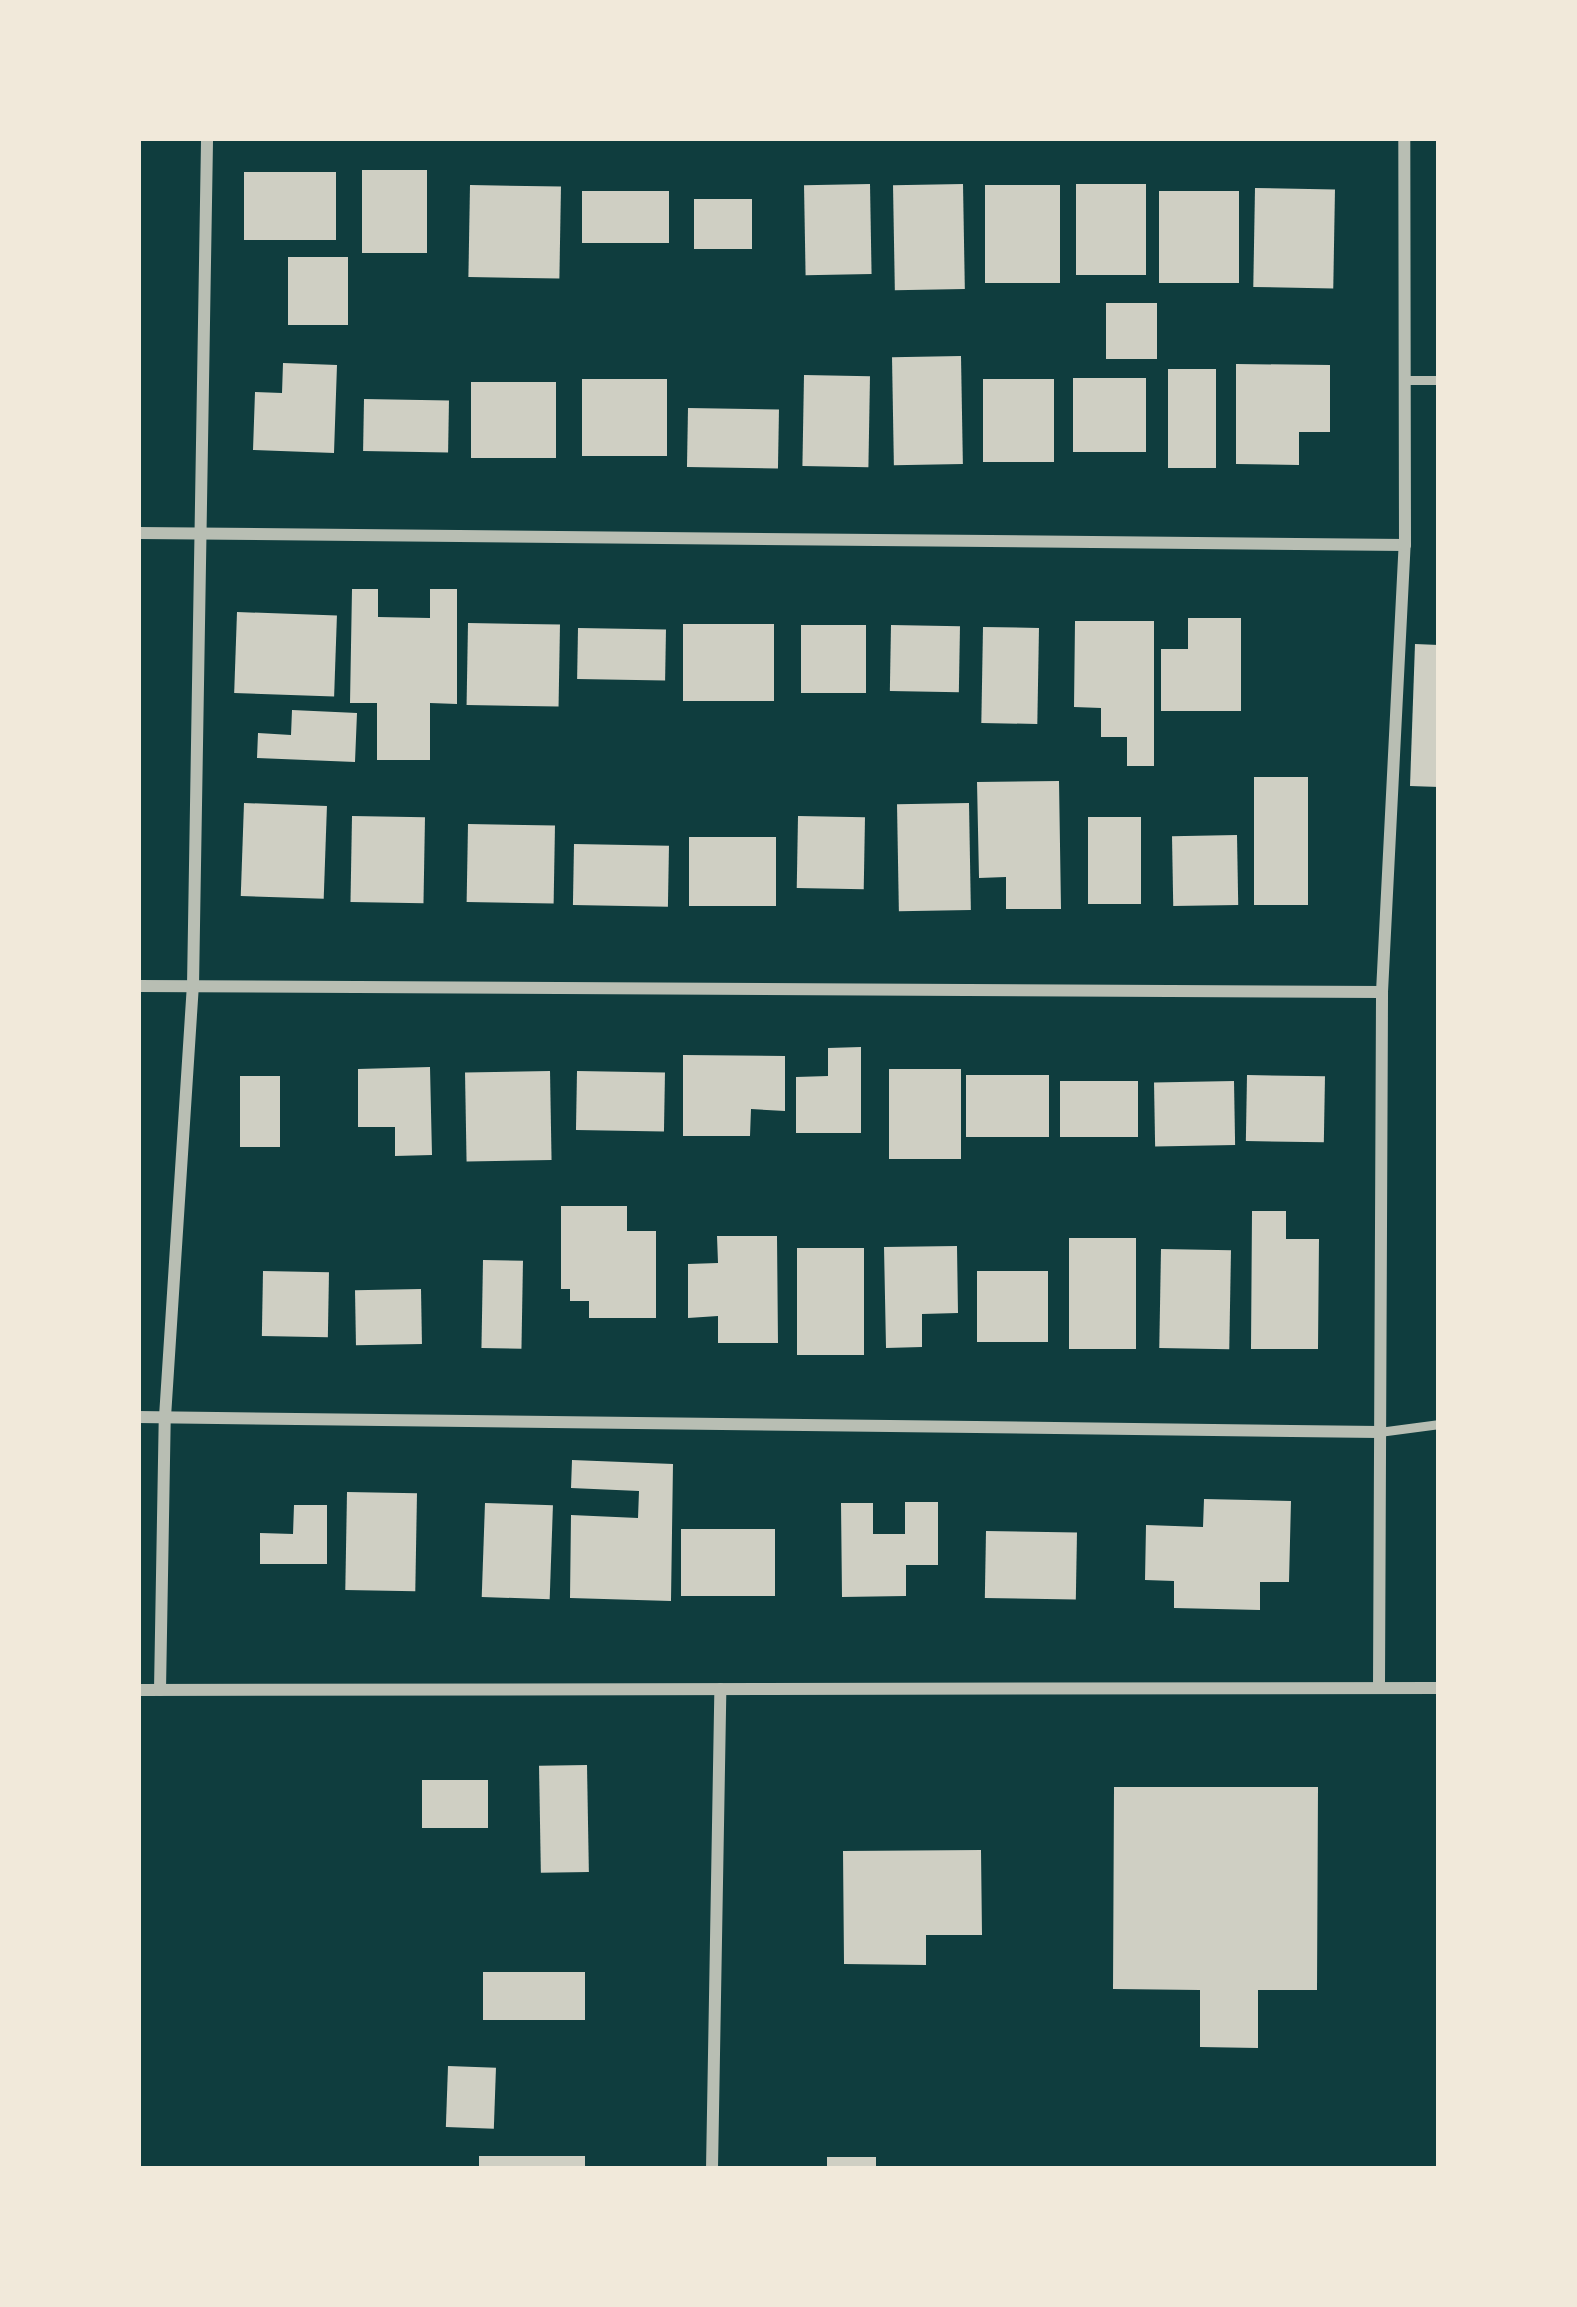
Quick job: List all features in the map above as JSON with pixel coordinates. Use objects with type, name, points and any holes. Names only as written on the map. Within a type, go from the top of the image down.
[{"type":"street","points":[[160,1690],[165,1417],[193,986],[207,138]]},
{"type":"street","points":[[1379,1686],[1382,992],[1406,545],[1404,138]]},
{"type":"street","points":[[138,533],[1406,545]]},
{"type":"street","points":[[138,986],[1382,992]]},
{"type":"street","points":[[138,1417],[1379,1432]]},
{"type":"street","points":[[138,1690],[1439,1688]]},
{"type":"street","points":[[712,2169],[720,1689]]},
{"type":"lane","points":[[1405,380],[1439,380]]},
{"type":"lane","points":[[1379,1432],[1439,1424]]},
{"type":"building","points":[[362,170],[427,170],[427,253],[362,253]]},
{"type":"building","points":[[244,172],[336,172],[336,240],[244,240]]},
{"type":"building","points":[[870,184],[872,274],[806,275],[804,185]]},
{"type":"building","points":[[963,184],[965,289],[895,290],[893,185]]},
{"type":"building","points":[[1076,184],[1146,184],[1146,275],[1076,275]]},
{"type":"building","points":[[470,185],[561,187],[559,279],[468,277]]},
{"type":"building","points":[[985,185],[1060,185],[1060,283],[985,283]]},
{"type":"building","points":[[1255,188],[1335,189],[1333,288],[1253,287]]},
{"type":"building","points":[[582,191],[669,191],[669,243],[582,243]]},
{"type":"building","points":[[1159,191],[1239,191],[1239,283],[1159,283]]},
{"type":"building","points":[[694,199],[752,199],[752,249],[694,249]]},
{"type":"building","points":[[288,257],[348,257],[348,325],[288,325]]},
{"type":"building","points":[[1106,303],[1157,303],[1157,359],[1106,359]]},
{"type":"building","points":[[961,356],[963,464],[894,465],[892,357]]},
{"type":"building","points":[[283,363],[337,365],[334,453],[253,450],[255,392],[282,393]]},
{"type":"building","points":[[1236,364],[1330,365],[1330,432],[1299,432],[1299,465],[1236,464]]},
{"type":"building","points":[[1168,369],[1216,369],[1216,468],[1168,468]]},
{"type":"building","points":[[804,375],[870,376],[868,467],[802,466]]},
{"type":"building","points":[[1073,378],[1146,378],[1146,452],[1073,452]]},
{"type":"building","points":[[582,379],[667,379],[667,456],[582,456]]},
{"type":"building","points":[[983,379],[1054,379],[1054,462],[983,462]]},
{"type":"building","points":[[471,382],[556,382],[556,458],[471,458]]},
{"type":"building","points":[[364,399],[449,400],[448,452],[363,451]]},
{"type":"building","points":[[688,408],[779,410],[778,469],[687,467]]},
{"type":"building","points":[[352,589],[378,589],[378,617],[430,618],[430,589],[457,589],[457,704],[430,703],[430,760],[377,760],[377,703],[350,703]]},
{"type":"building","points":[[237,612],[337,615],[334,696],[234,693]]},
{"type":"building","points":[[1188,618],[1241,618],[1241,711],[1161,711],[1161,649],[1188,649]]},
{"type":"building","points":[[1075,621],[1154,621],[1154,766],[1127,766],[1127,737],[1101,737],[1101,708],[1074,707]]},
{"type":"building","points":[[468,623],[560,625],[559,707],[467,705]]},
{"type":"building","points":[[683,624],[774,624],[774,701],[683,701]]},
{"type":"building","points":[[801,625],[866,625],[866,693],[801,693]]},
{"type":"building","points":[[891,625],[960,626],[959,692],[890,691]]},
{"type":"building","points":[[983,627],[1039,628],[1037,724],[981,723]]},
{"type":"building","points":[[578,628],[666,630],[665,681],[577,679]]},
{"type":"building","points":[[1415,644],[1439,645],[1439,787],[1410,786]]},
{"type":"building","points":[[292,710],[357,713],[355,762],[257,758],[258,733],[291,735]]},
{"type":"building","points":[[1254,777],[1308,777],[1308,905],[1254,905]]},
{"type":"building","points":[[1059,781],[1061,909],[1006,909],[1006,877],[979,878],[977,782]]},
{"type":"building","points":[[244,803],[327,806],[324,899],[241,896]]},
{"type":"building","points":[[969,803],[971,910],[899,911],[897,804]]},
{"type":"building","points":[[352,816],[425,817],[423,903],[350,902]]},
{"type":"building","points":[[798,816],[865,817],[864,889],[797,888]]},
{"type":"building","points":[[1088,817],[1141,817],[1141,904],[1088,904]]},
{"type":"building","points":[[468,824],[555,826],[554,904],[467,902]]},
{"type":"building","points":[[1237,835],[1238,905],[1173,906],[1172,836]]},
{"type":"building","points":[[689,837],[776,837],[776,906],[689,906]]},
{"type":"building","points":[[574,844],[669,846],[668,907],[573,905]]},
{"type":"building","points":[[861,1047],[861,1133],[796,1133],[796,1077],[828,1076],[828,1048]]},
{"type":"building","points":[[683,1055],[785,1056],[785,1111],[751,1109],[750,1136],[683,1136]]},
{"type":"building","points":[[430,1067],[432,1155],[395,1156],[395,1127],[358,1127],[358,1069]]},
{"type":"building","points":[[889,1069],[961,1069],[961,1159],[889,1159]]},
{"type":"building","points":[[550,1071],[552,1160],[467,1161],[465,1072]]},
{"type":"building","points":[[577,1071],[665,1073],[664,1132],[576,1130]]},
{"type":"building","points":[[966,1075],[1049,1075],[1049,1137],[966,1137]]},
{"type":"building","points":[[1247,1075],[1325,1076],[1324,1142],[1246,1141]]},
{"type":"building","points":[[240,1076],[280,1076],[280,1147],[240,1147]]},
{"type":"building","points":[[1060,1081],[1138,1081],[1138,1137],[1060,1137]]},
{"type":"building","points":[[1234,1081],[1235,1145],[1155,1146],[1154,1082]]},
{"type":"building","points":[[561,1206],[627,1206],[627,1231],[656,1231],[656,1318],[589,1318],[589,1301],[570,1301],[570,1289],[561,1289]]},
{"type":"building","points":[[1252,1211],[1286,1211],[1286,1239],[1319,1239],[1318,1349],[1251,1349]]},
{"type":"building","points":[[717,1236],[777,1236],[778,1343],[718,1343],[718,1316],[688,1318],[688,1264],[718,1263]]},
{"type":"building","points":[[1069,1238],[1136,1238],[1136,1349],[1069,1349]]},
{"type":"building","points":[[957,1246],[958,1313],[922,1314],[922,1347],[886,1348],[884,1247]]},
{"type":"building","points":[[797,1248],[864,1248],[864,1355],[797,1355]]},
{"type":"building","points":[[1161,1249],[1231,1250],[1229,1349],[1159,1348]]},
{"type":"building","points":[[483,1260],[523,1261],[521,1349],[481,1348]]},
{"type":"building","points":[[263,1271],[329,1272],[328,1337],[262,1336]]},
{"type":"building","points":[[977,1271],[1048,1271],[1048,1342],[977,1342]]},
{"type":"building","points":[[421,1289],[422,1344],[356,1345],[355,1290]]},
{"type":"building","points":[[572,1460],[673,1464],[671,1601],[570,1598],[571,1515],[638,1518],[639,1491],[571,1488]]},
{"type":"building","points":[[347,1492],[417,1493],[415,1591],[345,1590]]},
{"type":"building","points":[[1204,1499],[1291,1501],[1289,1582],[1260,1582],[1260,1610],[1174,1608],[1174,1581],[1145,1580],[1146,1525],[1203,1527]]},
{"type":"building","points":[[905,1502],[938,1502],[938,1565],[906,1565],[906,1596],[842,1597],[841,1503],[873,1503],[873,1534],[905,1534]]},
{"type":"building","points":[[485,1503],[553,1505],[550,1599],[482,1597]]},
{"type":"building","points":[[294,1505],[327,1505],[327,1564],[260,1564],[260,1533],[293,1534]]},
{"type":"building","points":[[681,1529],[775,1529],[775,1596],[681,1596]]},
{"type":"building","points":[[986,1531],[1077,1533],[1076,1600],[985,1598]]},
{"type":"building","points":[[587,1765],[589,1872],[541,1873],[539,1766]]},
{"type":"building","points":[[422,1780],[488,1780],[488,1828],[422,1828]]},
{"type":"building","points":[[1114,1787],[1318,1787],[1317,1990],[1258,1990],[1258,2048],[1200,2047],[1200,1990],[1113,1989]]},
{"type":"building","points":[[981,1850],[982,1935],[926,1935],[926,1965],[844,1964],[843,1851]]},
{"type":"building","points":[[483,1972],[585,1972],[585,2020],[483,2020]]},
{"type":"building","points":[[448,2066],[496,2068],[494,2129],[446,2127]]},
{"type":"building","points":[[479,2156],[585,2156],[585,2169],[479,2169]]},
{"type":"building","points":[[827,2157],[876,2157],[876,2169],[827,2169]]}]
